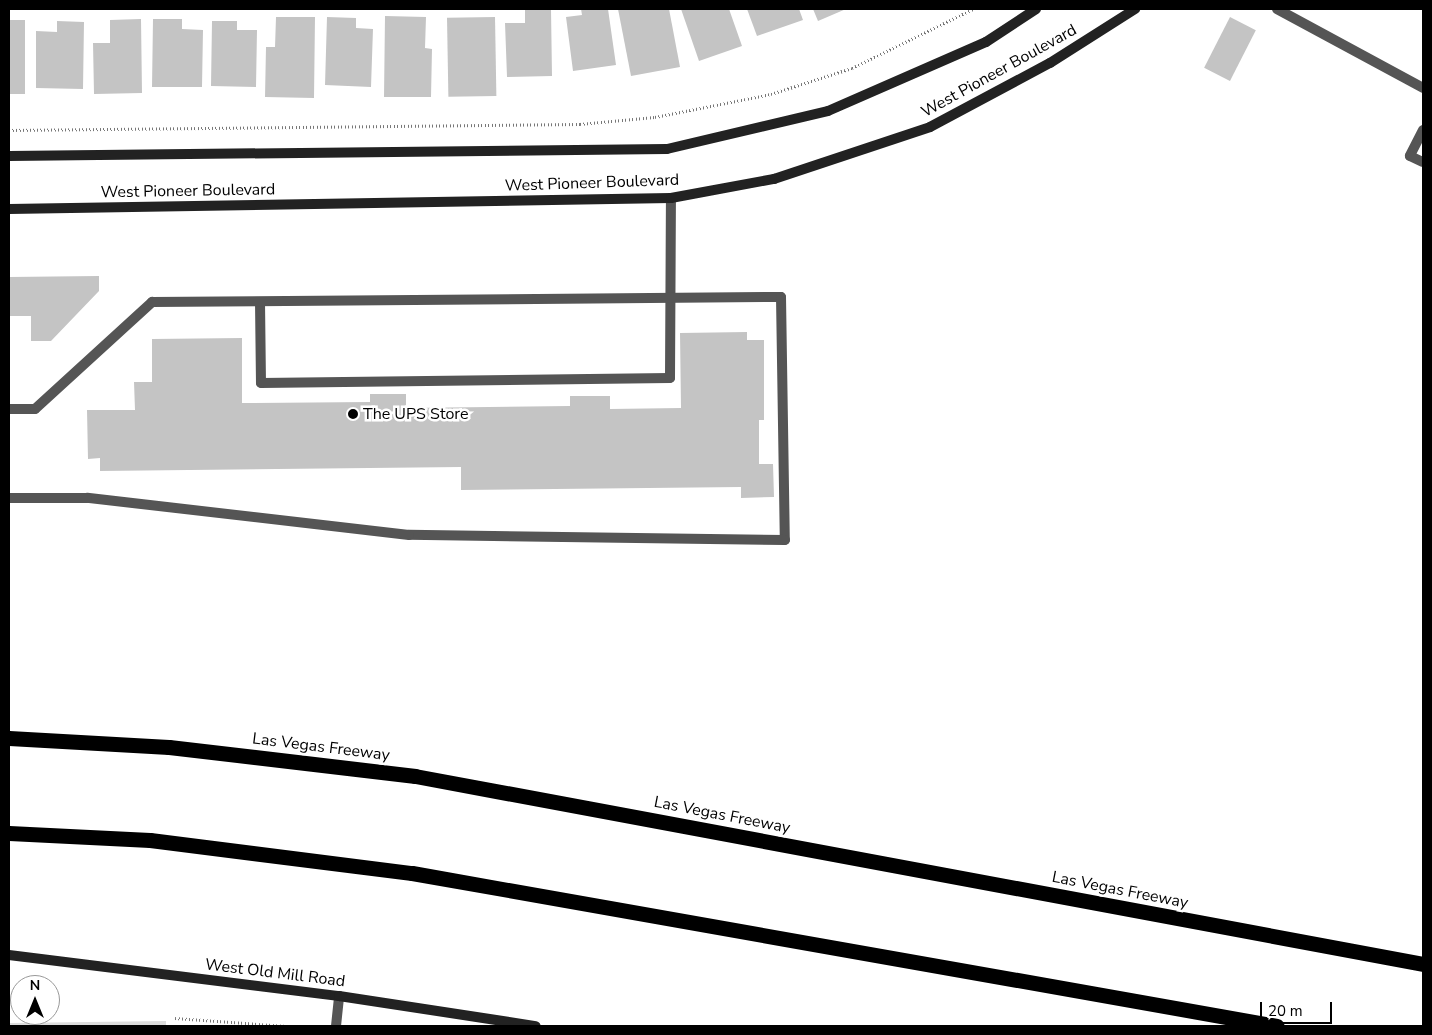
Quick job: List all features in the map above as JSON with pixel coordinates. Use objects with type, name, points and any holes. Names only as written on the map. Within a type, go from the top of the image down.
[{"type":"highway","name":"Las Vegas Freeway","points":[[9,738],[169,747],[415,776],[1423,964]]},
{"type":"highway","points":[[9,833],[150,840],[412,872],[1277,1026]]},
{"type":"main road","name":"West Pioneer Boulevard","points":[[9,156],[667,149],[828,111],[986,42],[1036,9]]},
{"type":"main road","name":"West Pioneer Boulevard","points":[[9,209],[671,198],[774,179],[930,127],[1050,63],[1135,9]]},
{"type":"main road","points":[[9,163],[22,156]]},
{"type":"main road","name":"West Old Mill Road","points":[[9,956],[339,996],[536,1026]]},
{"type":"street","points":[[1277,9],[1423,88]]},
{"type":"street","points":[[1423,130],[1410,156],[1423,162]]},
{"type":"street","points":[[260,302],[261,383],[670,378],[671,198]]},
{"type":"street","points":[[9,408],[35,409],[152,302],[781,297],[785,540],[409,535],[87,498],[9,498]]},
{"type":"street","points":[[336,1026],[339,996]]},
{"type":"path","points":[[9,130],[580,124],[655,117],[771,94],[852,68],[973,9]]},
{"type":"path","points":[[175,1018],[287,1026]]},
{"type":"shaded area","points":[[166,1021],[166,1026],[10,1026],[60,1025],[60,1022]]},
{"type":"building","points":[[551,9],[552,76],[507,77],[505,23],[525,23],[525,10]]},
{"type":"building","points":[[581,9],[608,9],[616,65],[573,71],[566,17],[582,15]]},
{"type":"building","points":[[618,9],[669,9],[680,67],[631,76]]},
{"type":"building","points":[[681,9],[729,9],[742,46],[699,61]]},
{"type":"building","points":[[747,9],[799,9],[803,20],[757,36]]},
{"type":"building","points":[[813,9],[846,9],[818,21]]},
{"type":"building","points":[[385,16],[426,17],[425,48],[432,49],[431,97],[384,97]]},
{"type":"building","points":[[276,17],[315,17],[314,98],[265,97],[266,47],[275,47]]},
{"type":"building","points":[[327,17],[356,18],[356,28],[373,29],[371,87],[325,85]]},
{"type":"building","points":[[495,17],[496,96],[448,97],[447,18]]},
{"type":"building","points":[[1230,17],[1256,30],[1230,81],[1204,68]]},
{"type":"building","points":[[141,19],[142,93],[94,94],[93,43],[110,43],[110,20]]},
{"type":"building","points":[[153,19],[182,19],[182,29],[203,30],[202,87],[152,87]]},
{"type":"building","points":[[9,20],[25,20],[25,94],[9,94]]},
{"type":"building","points":[[57,21],[84,22],[83,89],[36,88],[36,31],[57,32]]},
{"type":"building","points":[[212,21],[237,21],[237,30],[257,30],[256,87],[211,86]]},
{"type":"building","points":[[99,276],[99,291],[51,341],[31,341],[31,316],[9,316],[9,277]]},
{"type":"building","points":[[747,332],[747,340],[764,340],[764,420],[759,420],[759,464],[773,464],[774,497],[741,498],[741,487],[461,490],[461,467],[100,471],[100,458],[88,459],[87,410],[135,410],[134,382],[152,382],[152,339],[242,338],[242,403],[370,402],[370,394],[406,394],[406,408],[570,406],[570,396],[610,396],[610,409],[681,408],[680,333]]},
{"type":"place","name":"The UPS Store","points":[[353,414]]}]
